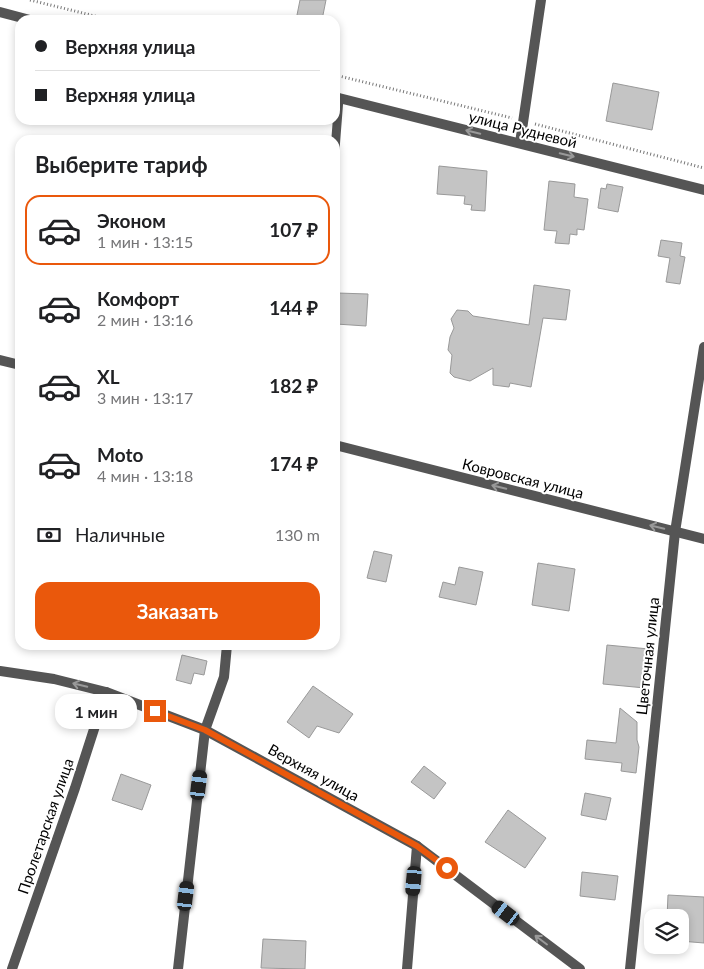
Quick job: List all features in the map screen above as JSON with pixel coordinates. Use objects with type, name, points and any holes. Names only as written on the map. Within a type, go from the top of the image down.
[{"type":"street","points":[[520,144],[541,0]]},
{"type":"street","points":[[0,12],[15,16]]},
{"type":"street","name":"улица Рудневой","points":[[340,98],[704,190]]},
{"type":"street","name":"Цветочная улица","points":[[630,969],[675,532],[704,347]]},
{"type":"street","points":[[0,360],[15,364]]},
{"type":"street","name":"Ковровская улица","points":[[340,446],[704,540]]},
{"type":"street","points":[[178,969],[205,730],[224,677],[227,650]]},
{"type":"street","name":"Верхняя улица","points":[[0,671],[54,678],[106,692],[205,730],[417,846],[580,969]]},
{"type":"street","name":"Пролетарская улица","points":[[12,969],[106,692]]},
{"type":"street","points":[[407,969],[417,846]]},
{"type":"path","points":[[30,0],[91,15]]},
{"type":"path","points":[[340,76],[704,168]]},
{"type":"building","points":[[300,0],[326,0],[323,15],[297,15]]},
{"type":"building","points":[[613,83],[659,92],[652,130],[606,121]]},
{"type":"building","points":[[439,166],[487,171],[485,211],[471,210],[472,205],[464,204],[465,196],[437,194]]},
{"type":"building","points":[[549,181],[575,184],[574,197],[588,199],[584,230],[577,229],[577,235],[570,234],[569,244],[555,243],[557,231],[544,230]]},
{"type":"building","points":[[607,184],[623,187],[618,212],[598,208],[601,188],[606,189]]},
{"type":"building","points":[[661,240],[682,243],[680,256],[685,257],[680,284],[666,282],[670,258],[658,256]]},
{"type":"building","points":[[534,285],[570,290],[566,320],[543,318],[531,387],[510,383],[509,387],[493,385],[493,368],[470,381],[454,377],[450,373],[452,355],[448,350],[454,328],[451,319],[457,310],[468,311],[473,316],[529,325]]},
{"type":"building","points":[[340,293],[368,294],[366,326],[340,324]]},
{"type":"building","points":[[374,551],[392,555],[386,582],[367,578]]},
{"type":"building","points":[[538,563],[575,569],[569,611],[532,605]]},
{"type":"building","points":[[459,567],[483,572],[476,605],[439,597],[443,582],[455,585]]},
{"type":"building","points":[[607,645],[649,649],[645,688],[603,684]]},
{"type":"building","points":[[182,655],[207,661],[204,675],[194,673],[191,684],[176,680]]},
{"type":"building","points":[[313,686],[353,714],[339,733],[317,726],[309,738],[287,722]]},
{"type":"building","points":[[620,708],[637,722],[639,747],[636,773],[621,771],[622,763],[585,759],[587,740],[616,743]]},
{"type":"building","points":[[424,766],[446,783],[434,799],[411,782]]},
{"type":"building","points":[[121,774],[151,785],[142,810],[112,800]]},
{"type":"building","points":[[585,793],[611,798],[606,820],[581,815]]},
{"type":"building","points":[[508,810],[546,838],[525,868],[485,842]]},
{"type":"building","points":[[582,872],[618,876],[615,900],[580,896]]},
{"type":"building","points":[[668,895],[704,897],[704,943],[689,942],[689,909],[667,909]]},
{"type":"building","points":[[263,939],[306,941],[305,969],[261,968]]},
{"type":"route","points":[[155,711],[205,730],[417,846],[447,868]]}]
